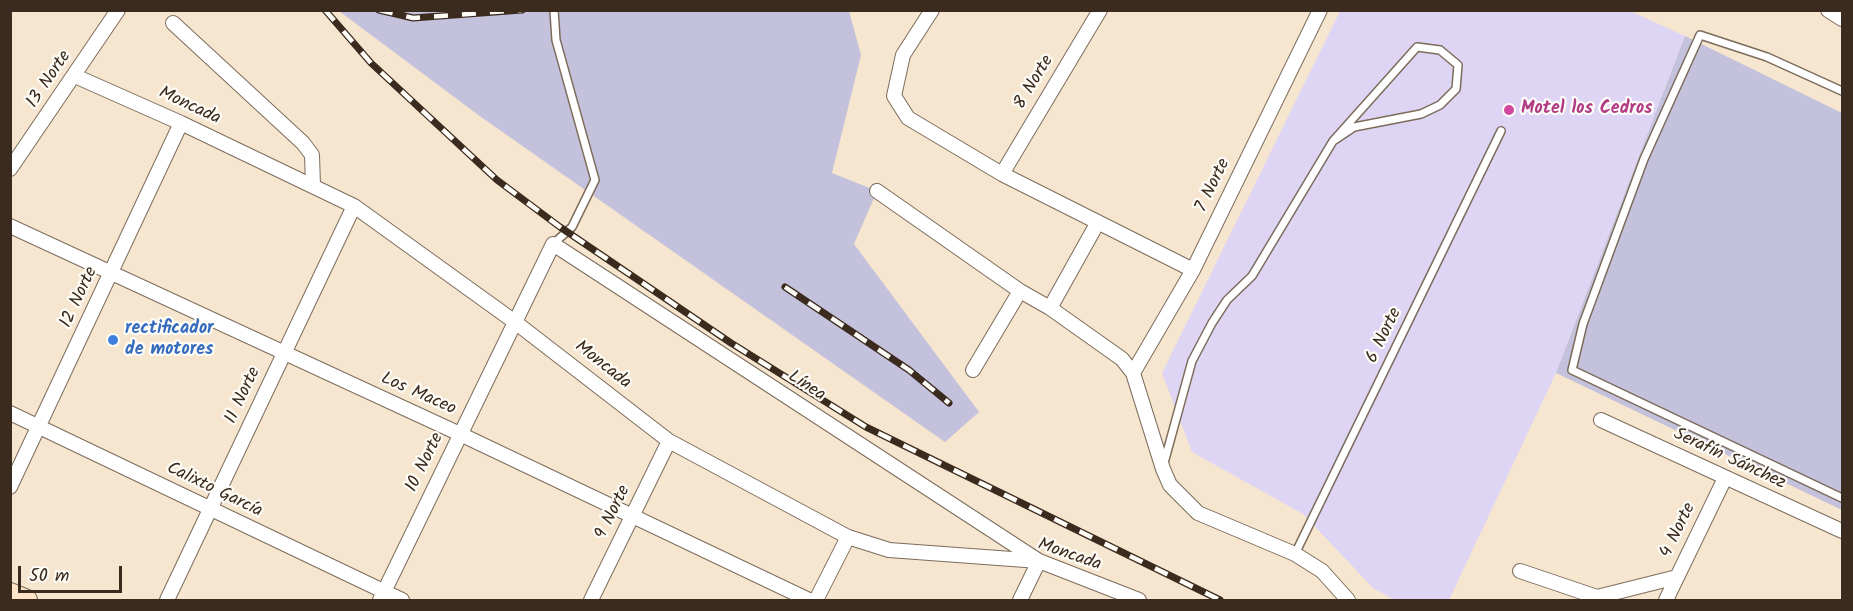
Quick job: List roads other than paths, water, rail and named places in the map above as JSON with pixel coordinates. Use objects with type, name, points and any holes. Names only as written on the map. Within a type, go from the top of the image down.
[{"type":"main road","points":[[10,592],[27,600]]},
{"type":"street","name":"13 Norte","points":[[10,169],[118,10]]},
{"type":"street","points":[[932,10],[903,55],[894,96],[908,118],[1002,174],[1193,270]]},
{"type":"street","name":"8 Norte","points":[[1002,174],[1100,10]]},
{"type":"street","name":"7 Norte","points":[[1133,373],[1193,270],[1320,10]]},
{"type":"street","points":[[1828,10],[1842,19]]},
{"type":"street","points":[[173,23],[303,144],[312,155],[313,186]]},
{"type":"street","name":"Moncada","points":[[75,76],[181,123],[354,206],[515,322],[669,441],[848,537],[889,550],[1039,561],[1139,600]]},
{"type":"street","name":"12 Norte","points":[[10,487],[181,123]]},
{"type":"street","points":[[877,191],[1122,359],[1133,373],[1170,485],[1198,513],[1295,554],[1322,572],[1348,600]]},
{"type":"street","name":"11 Norte","points":[[167,600],[354,206]]},
{"type":"street","points":[[1050,308],[1098,222]]},
{"type":"street","name":"Los Maceo","points":[[10,226],[460,434],[809,600]]},
{"type":"street","name":"10 Norte","points":[[382,596],[553,244]]},
{"type":"street","name":"Línea","points":[[553,244],[1039,561]]},
{"type":"street","points":[[973,370],[1020,291]]},
{"type":"street","name":"Calixto García","points":[[10,413],[211,509],[382,596],[402,600]]},
{"type":"street","name":"Serafín Sánchez","points":[[1601,420],[1842,531]]},
{"type":"street","name":"9 Norte","points":[[591,600],[669,441]]},
{"type":"street","name":"4 Norte","points":[[1665,600],[1725,478]]},
{"type":"street","points":[[816,600],[848,537]]},
{"type":"street","points":[[1020,600],[1039,561]]},
{"type":"street","points":[[1520,571],[1598,597],[1677,577]]},
{"type":"lane","points":[[553,244],[572,227],[595,180],[556,39],[554,10]]},
{"type":"lane","points":[[1842,91],[1767,57],[1700,35],[1644,159],[1583,324],[1572,370],[1842,498]]},
{"type":"lane","points":[[1163,469],[1192,361],[1227,300],[1252,276],[1317,164],[1333,141],[1418,47],[1440,50],[1458,65],[1456,89],[1440,105],[1421,114],[1354,127],[1333,141]]},
{"type":"lane","name":"6 Norte","points":[[1295,554],[1501,131]]},
{"type":"railway","points":[[325,10],[371,63],[497,180],[560,227],[731,343],[866,427],[1220,600]]},
{"type":"railway","points":[[379,10],[413,18],[522,10]]},
{"type":"railway","points":[[785,287],[909,370],[949,403]]},
{"type":"place","name":"Motel los Cedros","points":[[1509,110]]},
{"type":"place","name":"rectificador de motores","points":[[113,340]]}]
